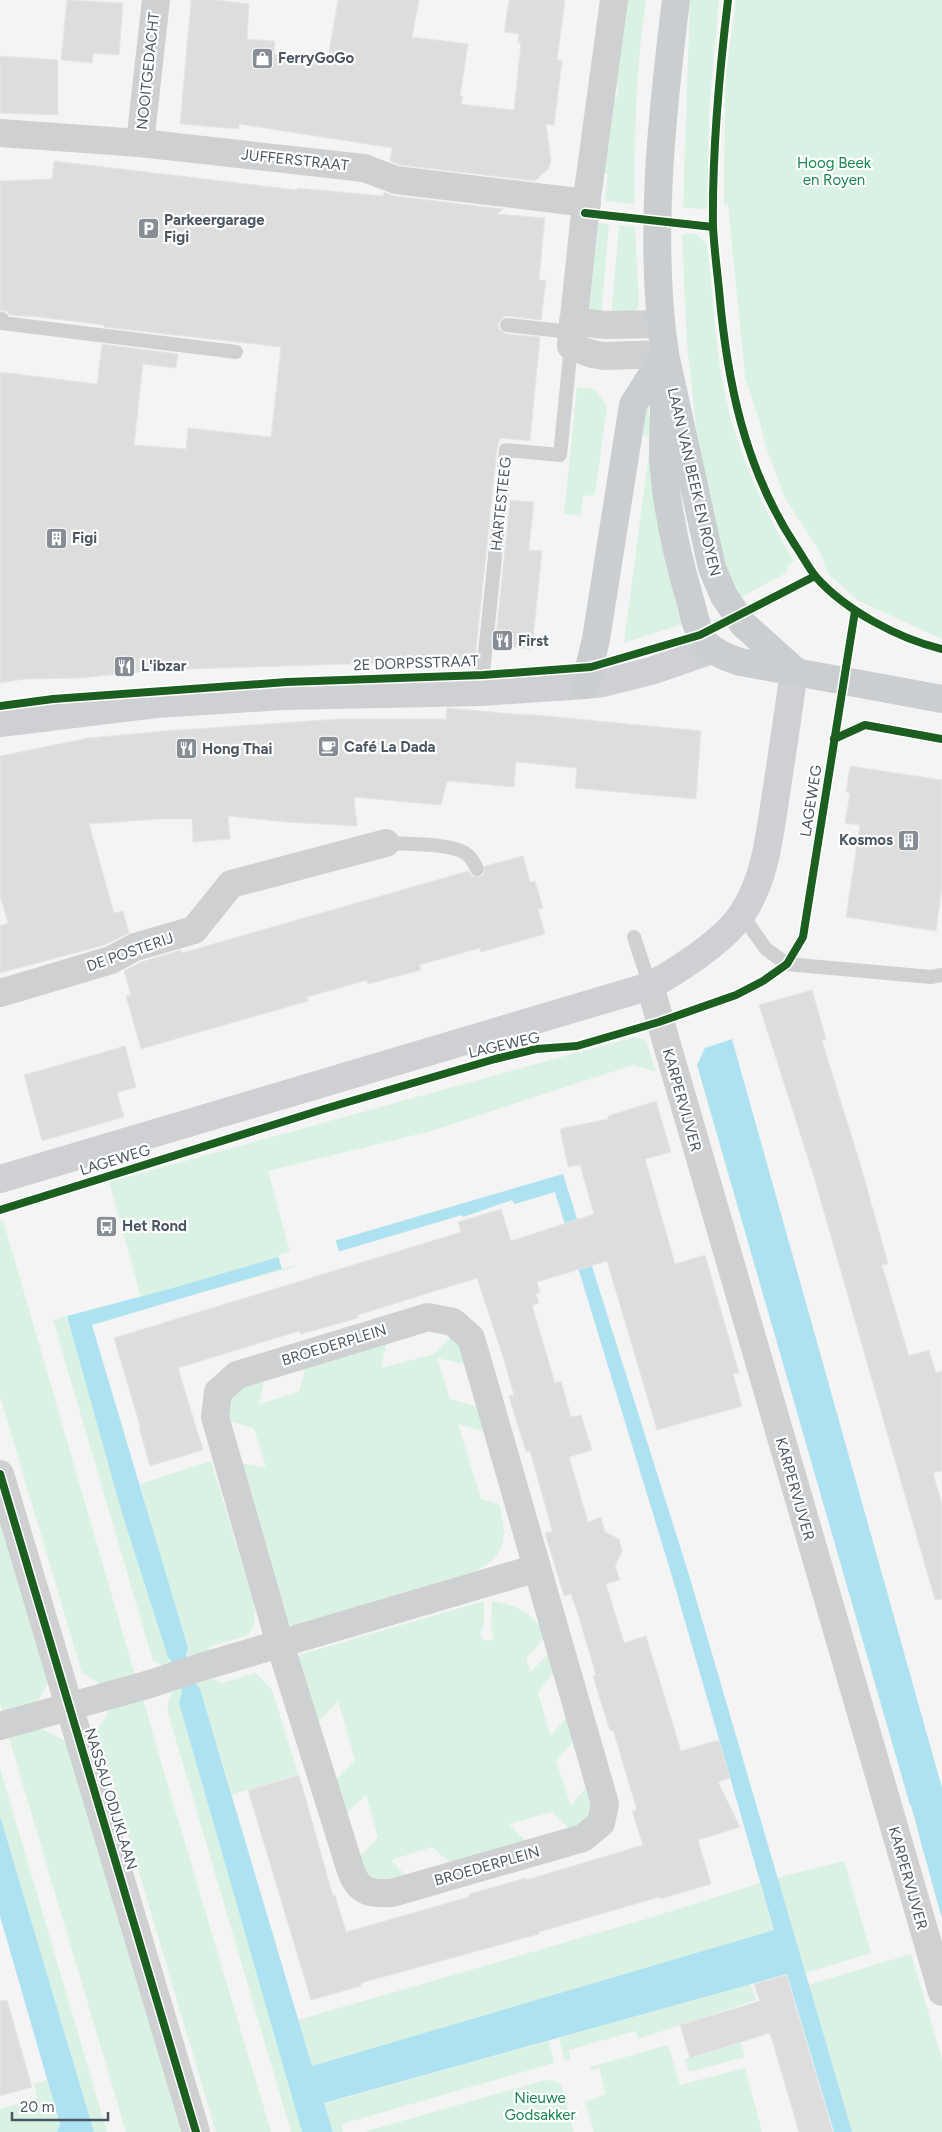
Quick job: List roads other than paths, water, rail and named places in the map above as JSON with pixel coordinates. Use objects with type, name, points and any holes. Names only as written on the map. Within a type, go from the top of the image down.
[{"type":"main road","name":"LAAN VAN BEEK EN ROYEN","points":[[676,0],[668,60],[657,221],[660,324],[664,354],[712,568],[724,596],[743,624],[794,670]]},
{"type":"main road","name":"LAAN VAN BEEK EN ROYEN","points":[[664,354],[663,456],[667,494],[678,550],[700,635],[712,650]]},
{"type":"main road","points":[[586,685],[596,639],[632,406],[664,354]]},
{"type":"main road","points":[[712,650],[741,662],[794,670],[942,699]]},
{"type":"main road","name":"2E DORPSSTRAAT","points":[[0,723],[156,704],[284,696],[481,692],[586,685],[603,683],[652,671],[712,650]]},
{"type":"main road","name":"LAGEWEG","points":[[0,1179],[650,986],[677,971],[716,941],[742,914],[756,885],[767,852],[794,670]]},
{"type":"street","name":"NOOITGEDACHT","points":[[140,143],[156,0]]},
{"type":"street","points":[[572,333],[587,202],[614,0]]},
{"type":"street","name":"JUFFERSTRAAT","points":[[0,133],[140,143],[364,168],[396,180],[587,202]]},
{"type":"street","points":[[572,333],[606,325],[660,324]]},
{"type":"street","points":[[572,333],[592,354],[604,356],[664,354]]},
{"type":"street","name":"DE POSTERIJ","points":[[0,993],[111,960],[135,947],[194,930],[230,884],[386,843]]},
{"type":"street","name":"KARPERVIJVER","points":[[650,986],[942,1992]]},
{"type":"street","name":"BROEDERPLEIN","points":[[428,1317],[453,1322],[471,1338],[537,1568],[605,1804],[601,1823],[583,1838],[392,1893],[374,1894],[364,1890],[354,1880],[280,1644],[215,1417],[218,1392],[237,1375],[428,1317]]},
{"type":"street","name":"NASSAU ODIJKLAAN","points":[[0,1474],[196,2132]]},
{"type":"street","points":[[0,1726],[69,1705],[150,1684],[201,1666],[537,1568]]},
{"type":"lane","points":[[2,319],[2,323],[236,352]]},
{"type":"lane","points":[[507,325],[572,333]]},
{"type":"lane","name":"HARTESTEEG","points":[[481,692],[506,450],[560,455],[572,333]]},
{"type":"lane","points":[[386,843],[454,847],[466,853],[473,860],[477,869]]},
{"type":"lane","points":[[742,914],[766,949],[787,964],[931,977],[942,975]]},
{"type":"lane","points":[[634,937],[650,986]]},
{"type":"water","points":[[732,1039],[942,1788],[942,1794],[910,1805],[697,1065],[705,1048]]},
{"type":"water","points":[[563,1174],[689,1575],[852,2132],[834,2132],[787,1974],[324,2103],[333,2132],[302,2132],[179,1703],[182,1692],[181,1687],[194,1682],[200,1689],[312,2066],[774,1930],[671,1573],[555,1192],[515,1204],[512,1200],[463,1217],[462,1215],[92,1325],[188,1648],[186,1655],[189,1661],[174,1665],[168,1657],[122,1513],[67,1316],[173,1288]]},
{"type":"water","points":[[0,1816],[94,2132],[57,2132],[60,2124],[0,1916]]},
{"type":"water","points":[[942,1819],[942,1919],[917,1828]]},
{"type":"waterway","points":[[914,1754],[942,1852]]},
{"type":"place","name":"FerryGoGo","points":[[262,58]]},
{"type":"place","name":"Parkeergarage Figi","points":[[148,229]]},
{"type":"place","name":"Figi","points":[[56,538]]},
{"type":"place","name":"First","points":[[502,641]]},
{"type":"place","name":"L'ibzar","points":[[125,666]]},
{"type":"place","name":"Café La Dada","points":[[328,747]]},
{"type":"place","name":"Hong Thai","points":[[186,749]]},
{"type":"place","name":"Kosmos","points":[[909,840]]},
{"type":"place","name":"Het Rond","points":[[106,1226]]},
{"type":"park label","name":"Hoog Beek en Royen","points":[[834,172]]},
{"type":"park label","name":"Nieuwe Godsakker","points":[[540,2106]]}]
